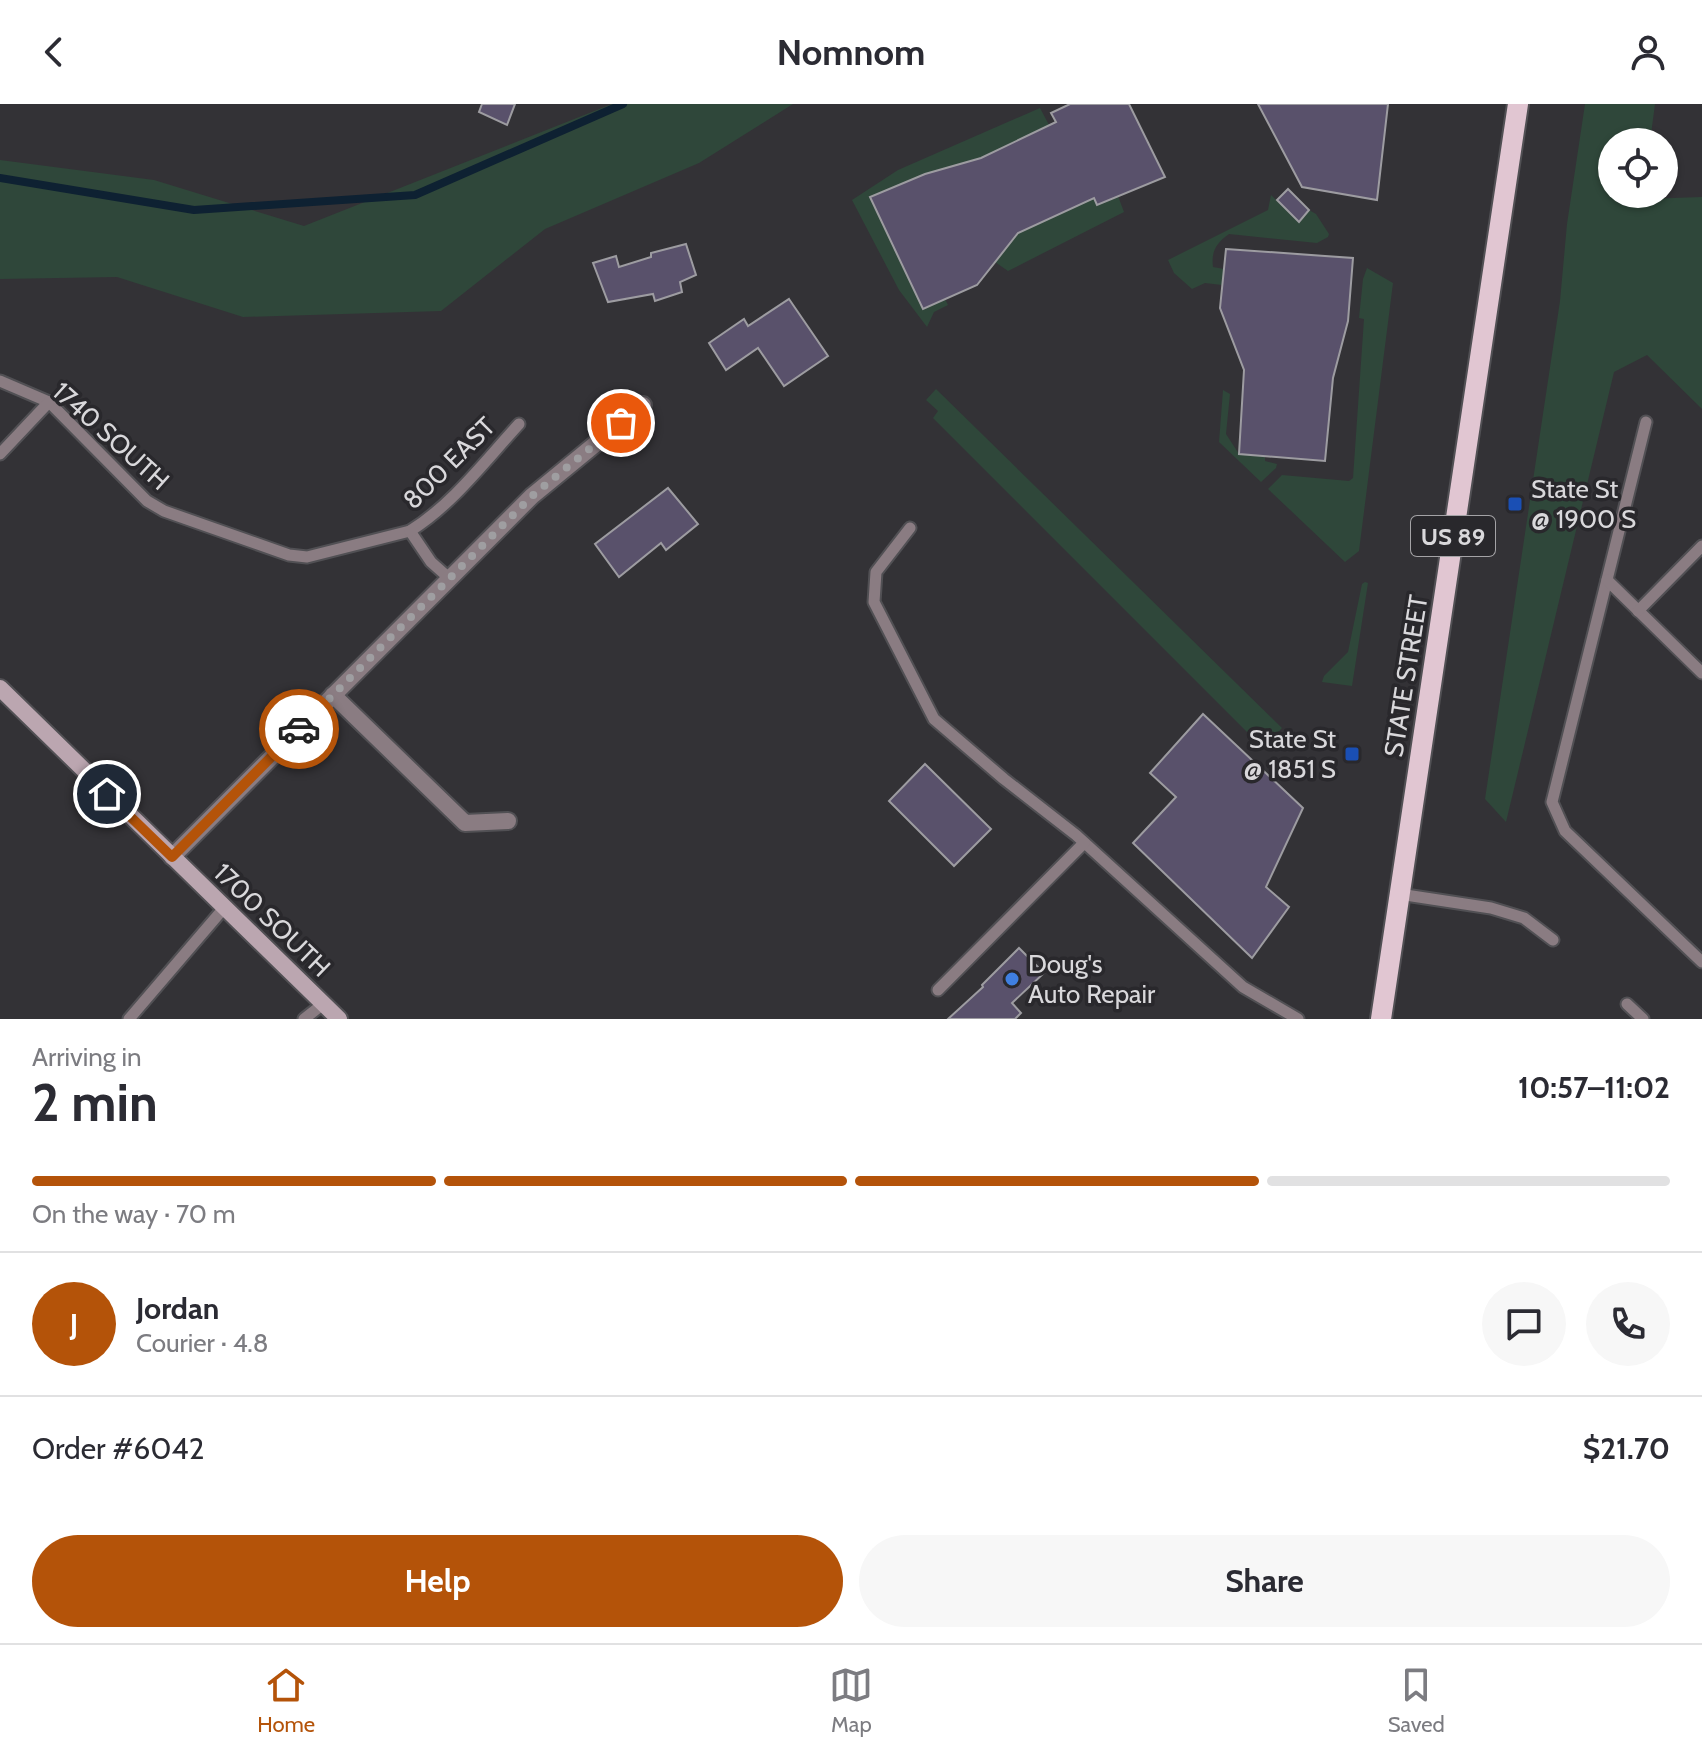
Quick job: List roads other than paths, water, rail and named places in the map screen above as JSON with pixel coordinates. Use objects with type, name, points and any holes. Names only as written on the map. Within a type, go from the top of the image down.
[{"type":"main road","name":"STATE STREET","points":[[1381,1019],[1518,104]]},
{"type":"street","points":[[172,857],[532,496],[643,405]]},
{"type":"street","name":"1700 SOUTH","points":[[0,688],[339,1019]]},
{"type":"street","points":[[333,695],[465,823],[508,821]]},
{"type":"lane","name":"1740 SOUTH","points":[[0,381],[49,402],[147,501],[164,511],[289,555],[307,557],[410,531]]},
{"type":"lane","points":[[0,454],[49,402]]},
{"type":"lane","points":[[1646,422],[1552,802],[1565,831],[1702,962]]},
{"type":"lane","name":"800 EAST","points":[[410,531],[428,520],[519,424]]},
{"type":"lane","points":[[910,528],[876,572],[874,602],[934,719],[1084,843],[1243,987],[1298,1019]]},
{"type":"lane","points":[[410,531],[431,562],[449,578]]},
{"type":"lane","points":[[1638,611],[1702,546]]},
{"type":"lane","points":[[1607,580],[1702,673]]},
{"type":"lane","points":[[938,990],[1084,843]]},
{"type":"lane","points":[[1399,894],[1491,908],[1524,918],[1553,940]]},
{"type":"lane","points":[[129,1019],[224,908]]},
{"type":"lane","points":[[304,1019],[323,1004]]},
{"type":"lane","points":[[1627,1004],[1643,1019]]},
{"type":"waterway","points":[[0,178],[194,210],[415,195],[623,104]]},
{"type":"place","name":"State St @ 1900 S","points":[[1515,504]]},
{"type":"place","name":"State St @ 1851 S","points":[[1352,754]]},
{"type":"place","name":"Doug's Auto Repair","points":[[1012,979]]}]
